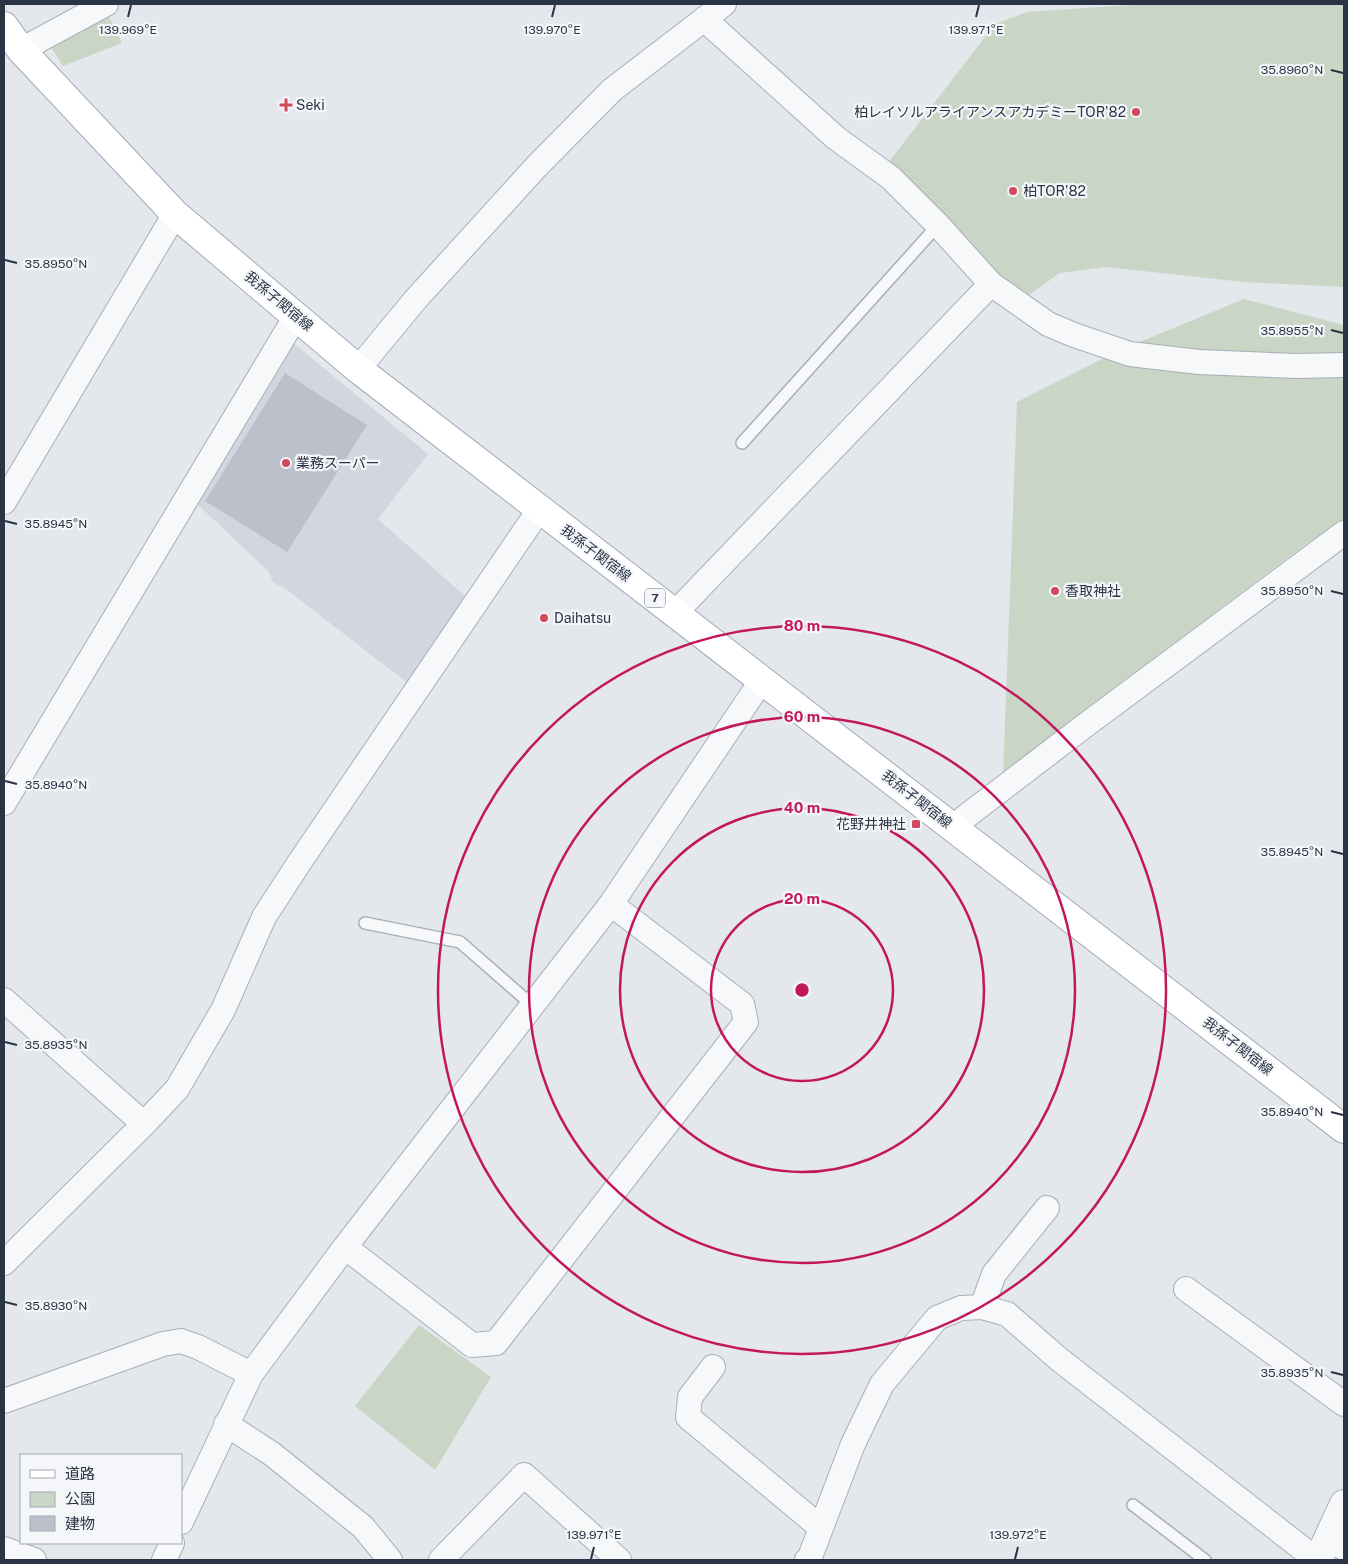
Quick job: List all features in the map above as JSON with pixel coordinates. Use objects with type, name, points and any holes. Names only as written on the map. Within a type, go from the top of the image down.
[{"type":"main road","name":"我孫子関宿線","points":[[10,41],[175,214],[358,369],[1344,1129]]},
{"type":"street","points":[[10,41],[106,4]]},
{"type":"street","points":[[358,369],[416,299],[536,167],[612,90],[724,4]]},
{"type":"street","points":[[704,19],[836,138],[891,178],[938,225],[991,284],[1048,324],[1130,354],[1199,362],[1297,366],[1344,365]]},
{"type":"street","points":[[4,501],[175,214]]},
{"type":"street","points":[[675,613],[991,284]]},
{"type":"street","points":[[4,803],[296,316]]},
{"type":"street","points":[[4,1263],[177,1089],[223,1010],[264,917],[300,860],[539,510]]},
{"type":"street","points":[[956,829],[964,818],[1067,739],[1344,533]]},
{"type":"street","points":[[182,1520],[251,1374],[345,1247],[611,904],[762,680]]},
{"type":"street","points":[[345,1247],[472,1345],[496,1343],[746,1022],[742,1004],[611,904]]},
{"type":"street","points":[[6,1007],[144,1124]]},
{"type":"street","points":[[982,1307],[994,1274],[1047,1208]]},
{"type":"street","points":[[1186,1289],[1344,1404]]},
{"type":"street","points":[[807,1560],[853,1444],[882,1384],[937,1318],[961,1308],[982,1307],[1007,1314],[1060,1360],[1327,1552],[1344,1504]]},
{"type":"street","points":[[4,1401],[164,1344],[181,1341],[198,1347],[251,1374]]},
{"type":"street","points":[[713,1367],[690,1397],[688,1417],[820,1527]]},
{"type":"street","points":[[226,1424],[272,1454],[364,1528],[390,1560]]},
{"type":"street","points":[[441,1560],[524,1475],[619,1560]]},
{"type":"street","points":[[164,1560],[172,1544]]},
{"type":"street","points":[[4,1549],[34,1560]]},
{"type":"lane","points":[[742,443],[938,225]]},
{"type":"lane","points":[[365,923],[460,942],[532,1005]]},
{"type":"lane","points":[[1133,1505],[1205,1560]]},
{"type":"shaded area","name":"業務スーパー","points":[[292,342],[428,454],[378,519],[466,597],[409,684],[287,590],[273,582],[269,572],[193,500]]},
{"type":"green space","name":"柏レイソルアライアンスアカデミーTOR'82","points":[[1145,4],[1344,4],[1344,287],[1244,282],[1106,267],[1060,273],[1026,297],[998,277],[888,163],[995,24],[1027,12]]},
{"type":"green space","points":[[109,17],[122,43],[63,66],[48,42]]},
{"type":"green space","points":[[1244,299],[1344,325],[1344,522],[1309,542],[1107,693],[1003,778],[1017,402],[1120,350]]},
{"type":"green space","points":[[419,1325],[491,1377],[435,1470],[355,1406]]},
{"type":"building","name":"業務スーパー","points":[[285,373],[367,425],[287,552],[205,501]]},
{"type":"place","name":"Seki","points":[[286,105]]},
{"type":"place","name":"柏レイソルアライアンスアカデミーTOR'82","points":[[1136,112]]},
{"type":"place","name":"柏TOR'82","points":[[1013,191]]},
{"type":"place","name":"業務スーパー","points":[[286,463]]},
{"type":"place","name":"香取神社","points":[[1055,591]]},
{"type":"place","name":"Daihatsu","points":[[544,618]]},
{"type":"place","name":"花野井神社","points":[[916,824]]}]
